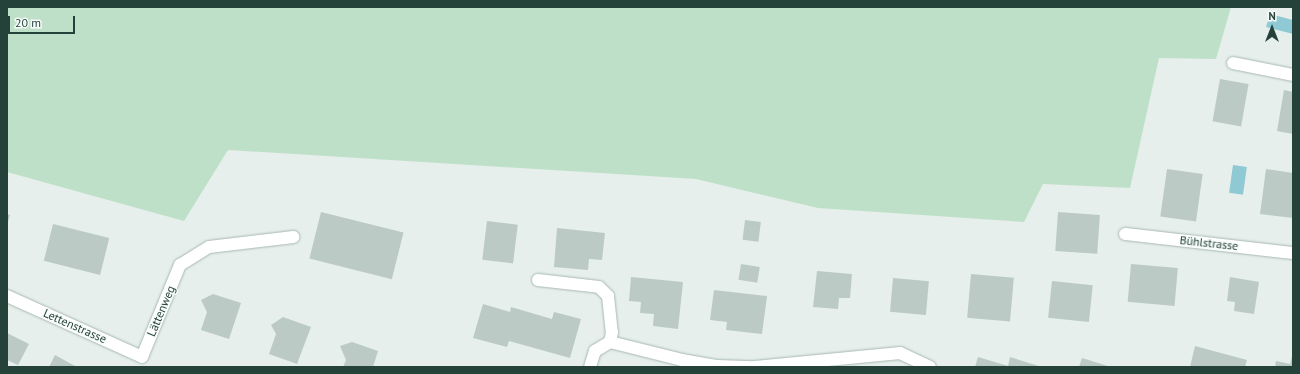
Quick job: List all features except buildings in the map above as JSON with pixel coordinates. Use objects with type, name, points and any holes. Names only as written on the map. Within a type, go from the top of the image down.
[{"type":"street","points":[[1233,64],[1293,75]]},
{"type":"street","name":"Bühlstrasse","points":[[1125,234],[1293,253]]},
{"type":"street","name":"Lättenweg","points":[[142,357],[180,265],[209,247],[293,237]]},
{"type":"street","points":[[538,280],[599,287],[608,296],[612,332],[610,342],[595,352],[590,367]]},
{"type":"street","name":"Lettenstrasse","points":[[7,296],[142,357]]},
{"type":"street","points":[[610,342],[682,360],[717,366],[754,367],[900,353],[930,367]]},
{"type":"green space","points":[[7,7],[1231,7],[1216,59],[1159,58],[1130,188],[1043,184],[1024,222],[818,208],[696,179],[228,150],[184,221],[7,172]]},
{"type":"water","points":[[1270,14],[1293,20],[1293,34],[1266,27]]},
{"type":"water","points":[[1233,165],[1247,167],[1243,195],[1229,193]]}]
